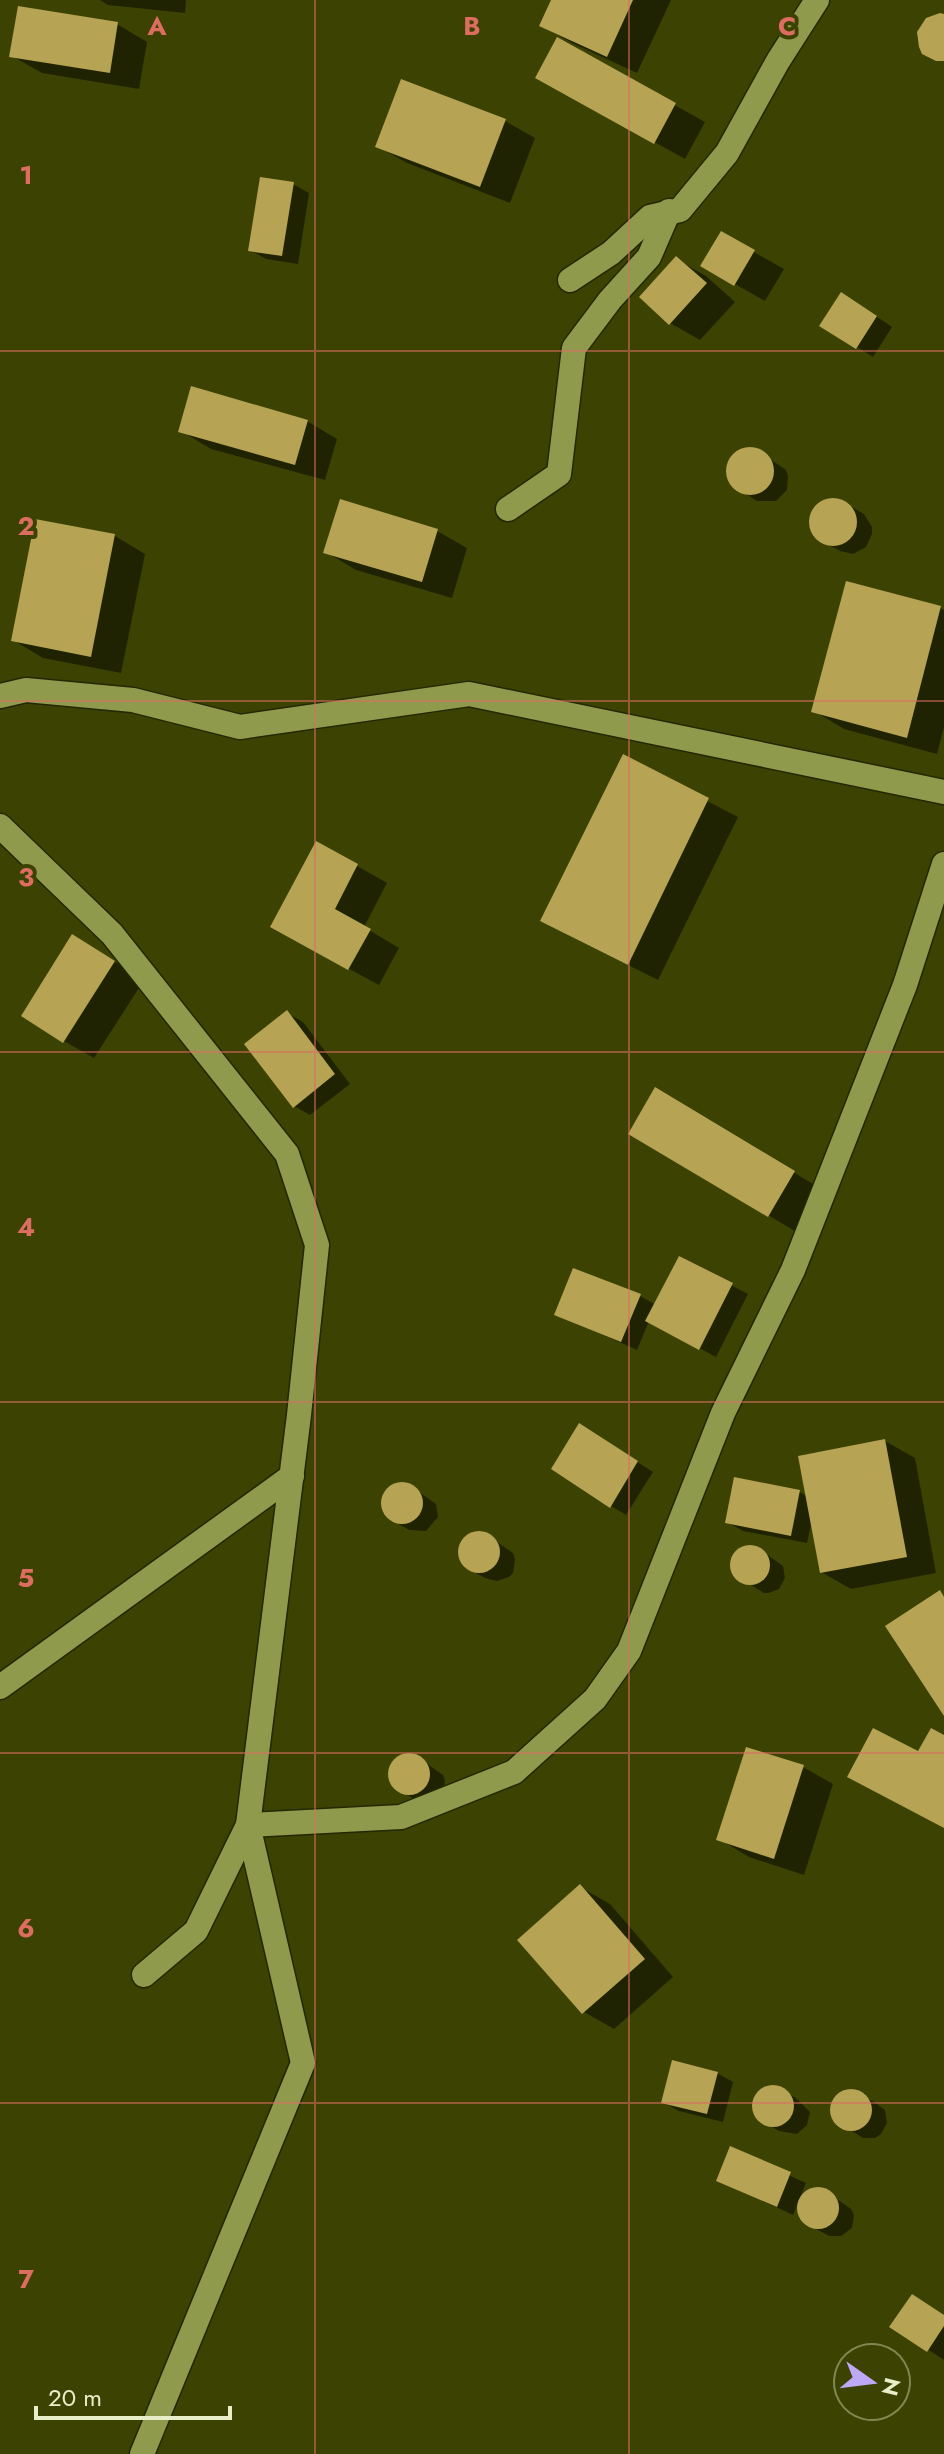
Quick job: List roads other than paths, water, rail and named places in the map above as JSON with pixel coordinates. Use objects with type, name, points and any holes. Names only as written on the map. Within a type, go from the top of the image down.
[{"type":"street","points":[[570,280],[611,253],[650,217],[680,210],[727,153],[778,61],[817,0]]},
{"type":"street","points":[[508,509],[559,474],[574,348],[610,300],[649,257],[669,211]]},
{"type":"street","points":[[0,696],[26,690],[133,700],[240,727],[469,694],[944,792]]},
{"type":"street","points":[[0,826],[112,934],[287,1154],[317,1245],[292,1476],[248,1825],[196,1931],[144,1975]]},
{"type":"street","points":[[248,1825],[401,1817],[514,1772],[595,1699],[629,1651],[723,1413],[793,1270],[905,985],[944,864]]},
{"type":"street","points":[[0,1687],[292,1476]]},
{"type":"street","points":[[142,2454],[303,2063],[248,1825]]}]
